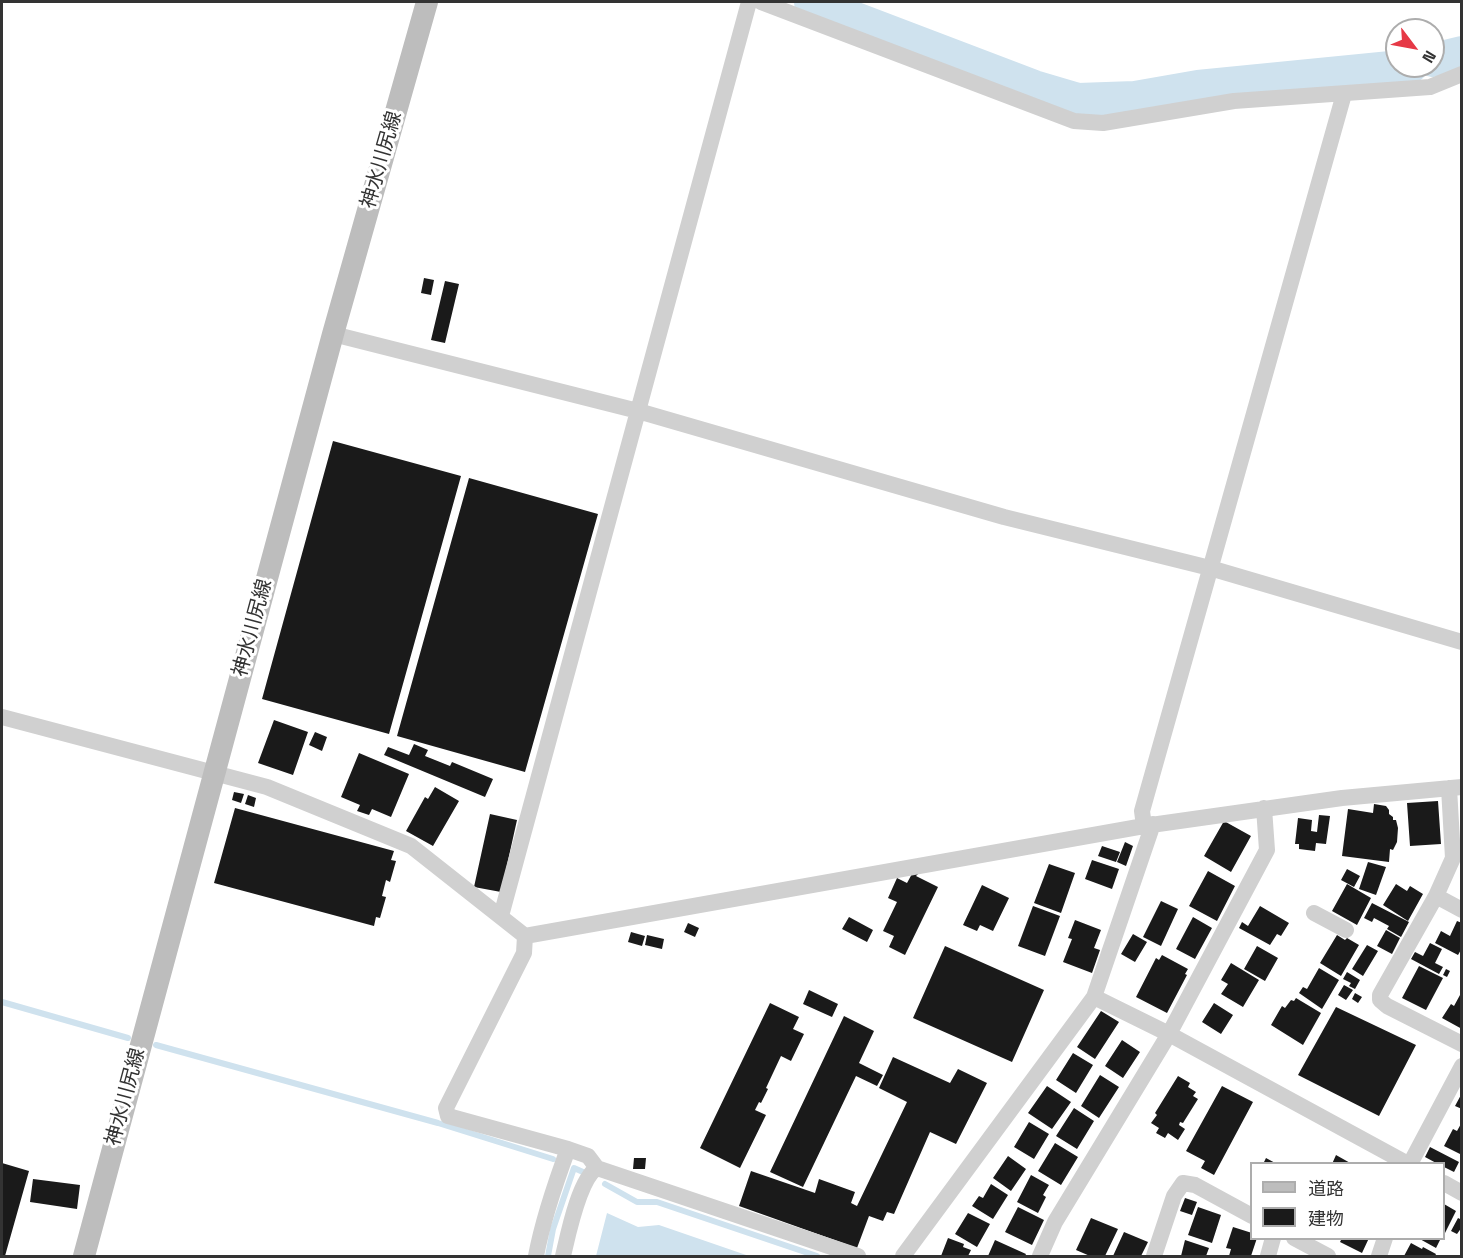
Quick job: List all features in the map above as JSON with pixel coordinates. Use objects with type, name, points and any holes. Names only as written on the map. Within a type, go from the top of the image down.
[{"type":"main road","name":"神水川尻線","points":[[84,1257],[333,334],[427,2]]},
{"type":"street","points":[[501,916],[749,2]]},
{"type":"street","points":[[761,2],[1074,121],[1103,123],[1234,101],[1431,87],[1461,74]]},
{"type":"street","points":[[903,1257],[1094,997],[1148,825],[1142,811],[1344,94]]},
{"type":"street","points":[[333,334],[638,411],[1004,517],[1210,568],[1461,642]]},
{"type":"street","points":[[2,717],[267,787],[411,846],[525,936],[1148,825],[1264,808],[1455,788],[1453,858],[1436,896],[1382,989],[1380,1000],[1387,1006],[1461,1044]]},
{"type":"street","points":[[1040,1257],[1055,1222],[1169,1034],[1267,850],[1264,808]]},
{"type":"street","points":[[1436,896],[1461,910]]},
{"type":"street","points":[[1314,913],[1346,930]]},
{"type":"street","points":[[525,936],[524,953],[446,1111],[451,1117],[568,1149],[588,1156],[597,1168],[858,1257]]},
{"type":"street","points":[[1094,997],[1169,1034],[1405,1162]]},
{"type":"street","points":[[1410,1162],[1461,1066]]},
{"type":"street","points":[[536,1257],[540,1232],[568,1149]]},
{"type":"street","points":[[563,1257],[576,1207],[591,1172],[597,1168]]},
{"type":"street","points":[[1154,1257],[1174,1196],[1183,1183],[1195,1185],[1250,1214]]},
{"type":"street","points":[[1445,1184],[1461,1193]]},
{"type":"street","points":[[1268,1257],[1273,1240]]},
{"type":"street","points":[[1296,1240],[1328,1257]]},
{"type":"street","points":[[1379,1257],[1385,1240]]},
{"type":"water","points":[[607,1213],[638,1227],[659,1225],[749,1256],[596,1256]]},
{"type":"building","points":[[424,278],[434,280],[431,295],[421,293]]},
{"type":"building","points":[[445,281],[459,284],[445,343],[431,340]]},
{"type":"building","points":[[333,441],[461,476],[389,734],[262,699]]},
{"type":"building","points":[[469,478],[598,514],[525,772],[397,736]]},
{"type":"building","points":[[274,720],[308,732],[293,775],[258,763]]},
{"type":"building","points":[[315,732],[327,737],[322,751],[309,745]]},
{"type":"building","points":[[414,744],[428,750],[425,756],[450,766],[452,762],[493,779],[485,797],[384,755],[388,747],[409,755]]},
{"type":"building","points":[[359,753],[409,774],[391,817],[372,809],[369,815],[357,811],[360,805],[341,797]]},
{"type":"building","points":[[435,787],[459,801],[433,846],[406,831],[425,797],[428,799]]},
{"type":"building","points":[[234,792],[244,794],[241,803],[232,800]]},
{"type":"building","points":[[248,795],[256,798],[254,807],[245,804]]},
{"type":"building","points":[[1438,801],[1441,844],[1410,846],[1407,803]]},
{"type":"building","points":[[1374,804],[1386,806],[1393,820],[1396,820],[1397,842],[1393,850],[1390,849],[1389,862],[1342,856],[1348,809],[1373,813]]},
{"type":"building","points":[[235,808],[394,851],[391,860],[396,861],[390,882],[386,880],[382,896],[386,897],[380,918],[376,917],[374,926],[214,883]]},
{"type":"building","points":[[490,814],[517,820],[501,892],[474,887]]},
{"type":"building","points":[[1319,815],[1330,816],[1326,844],[1316,843],[1315,851],[1299,849],[1299,844],[1295,844],[1298,818],[1312,820],[1311,831],[1317,832]]},
{"type":"building","points":[[1224,821],[1251,836],[1231,872],[1204,856]]},
{"type":"building","points":[[1125,842],[1133,846],[1126,866],[1117,862]]},
{"type":"building","points":[[1102,846],[1120,852],[1116,862],[1098,856]]},
{"type":"building","points":[[1092,860],[1119,869],[1112,889],[1085,879]]},
{"type":"building","points":[[1368,862],[1386,867],[1376,895],[1359,889]]},
{"type":"building","points":[[1049,864],[1075,873],[1061,913],[1034,903]]},
{"type":"building","points":[[1347,869],[1360,876],[1354,887],[1341,880]]},
{"type":"building","points":[[1208,871],[1235,886],[1217,921],[1189,906]]},
{"type":"building","points":[[913,872],[918,874],[916,876],[938,887],[905,955],[889,947],[894,936],[883,931],[897,902],[888,898],[897,878],[907,883]]},
{"type":"building","points":[[1347,884],[1371,898],[1357,925],[1332,911]]},
{"type":"building","points":[[1396,884],[1407,891],[1410,886],[1423,894],[1408,921],[1383,905]]},
{"type":"building","points":[[982,885],[1009,898],[993,931],[980,925],[977,931],[963,925]]},
{"type":"building","points":[[1161,901],[1178,909],[1161,946],[1143,937]]},
{"type":"building","points":[[1372,903],[1409,922],[1401,937],[1387,929],[1389,926],[1374,918],[1372,922],[1364,918]]},
{"type":"building","points":[[1033,906],[1060,916],[1045,956],[1018,946]]},
{"type":"building","points":[[1260,906],[1289,923],[1281,936],[1277,934],[1270,945],[1239,928],[1242,922],[1248,926]]},
{"type":"building","points":[[849,917],[873,930],[867,942],[842,929]]},
{"type":"building","points":[[1193,917],[1212,928],[1195,959],[1176,949]]},
{"type":"building","points":[[1075,920],[1101,930],[1094,948],[1100,950],[1092,973],[1063,962],[1072,939],[1068,938]]},
{"type":"building","points":[[1457,921],[1462,923],[1462,948],[1458,955],[1435,943],[1441,931],[1450,936]]},
{"type":"building","points":[[688,923],[699,928],[695,937],[684,932]]},
{"type":"building","points":[[1386,930],[1400,938],[1392,954],[1377,946]]},
{"type":"building","points":[[631,932],[645,936],[642,946],[628,942]]},
{"type":"building","points":[[1133,934],[1147,942],[1135,962],[1121,954]]},
{"type":"building","points":[[647,935],[664,939],[662,949],[645,945]]},
{"type":"building","points":[[1337,935],[1359,945],[1341,976],[1320,963]]},
{"type":"building","points":[[1430,943],[1442,949],[1435,963],[1443,967],[1439,974],[1411,959],[1415,952],[1423,956]]},
{"type":"building","points":[[1367,945],[1378,951],[1363,976],[1352,969]]},
{"type":"building","points":[[945,946],[1044,990],[1012,1062],[913,1018]]},
{"type":"building","points":[[1257,946],[1278,958],[1265,981],[1244,969]]},
{"type":"building","points":[[1162,955],[1188,969],[1167,1013],[1136,997],[1156,958],[1159,960]]},
{"type":"building","points":[[1231,963],[1259,980],[1243,1007],[1221,994],[1228,984],[1221,980]]},
{"type":"building","points":[[1419,966],[1443,978],[1426,1010],[1402,998]]},
{"type":"building","points":[[1319,968],[1339,980],[1322,1009],[1299,993],[1303,987],[1307,989]]},
{"type":"building","points":[[1446,969],[1450,971],[1447,977],[1443,975]]},
{"type":"building","points":[[1347,972],[1360,980],[1355,989],[1349,986],[1351,983],[1343,979]]},
{"type":"building","points":[[1344,985],[1353,990],[1346,1000],[1338,995]]},
{"type":"building","points":[[809,990],[838,1004],[832,1017],[803,1004]]},
{"type":"building","points":[[1355,993],[1362,997],[1358,1003],[1352,999]]},
{"type":"building","points":[[1460,995],[1462,996],[1462,1029],[1442,1018],[1451,1004],[1454,1006]]},
{"type":"building","points":[[1296,998],[1321,1013],[1303,1045],[1271,1025],[1282,1006],[1285,1008],[1291,1000],[1294,1001]]},
{"type":"building","points":[[770,1003],[799,1017],[793,1029],[804,1034],[791,1061],[781,1056],[766,1088],[768,1089],[755,1110],[766,1115],[740,1168],[700,1148]]},
{"type":"building","points":[[1214,1003],[1233,1015],[1221,1034],[1202,1022]]},
{"type":"building","points":[[1336,1007],[1416,1045],[1379,1116],[1298,1075]]},
{"type":"building","points":[[1101,1011],[1119,1022],[1095,1059],[1077,1047]]},
{"type":"building","points":[[844,1016],[874,1031],[859,1063],[883,1075],[877,1086],[856,1076],[803,1187],[770,1172]]},
{"type":"building","points":[[1122,1040],[1140,1052],[1123,1078],[1105,1066]]},
{"type":"building","points":[[1073,1053],[1093,1065],[1076,1093],[1056,1080]]},
{"type":"building","points":[[893,1057],[950,1083],[958,1069],[987,1083],[956,1144],[930,1132],[894,1214],[887,1212],[883,1221],[869,1216],[857,1248],[739,1206],[751,1171],[815,1193],[819,1179],[855,1192],[851,1203],[857,1206],[907,1102],[879,1088]]},
{"type":"building","points":[[1100,1075],[1119,1087],[1099,1118],[1081,1106]]},
{"type":"building","points":[[1178,1076],[1190,1083],[1188,1087],[1196,1092],[1193,1096],[1198,1099],[1183,1123],[1180,1122],[1179,1125],[1185,1129],[1178,1140],[1168,1133],[1165,1138],[1156,1133],[1159,1128],[1151,1123]]},
{"type":"building","points":[[1047,1086],[1071,1102],[1052,1129],[1028,1113]]},
{"type":"building","points":[[1222,1086],[1253,1102],[1214,1175],[1201,1168],[1205,1161],[1186,1151]]},
{"type":"building","points":[[1462,1093],[1462,1109],[1455,1106]]},
{"type":"building","points":[[1074,1108],[1094,1121],[1077,1149],[1056,1136]]},
{"type":"building","points":[[1029,1122],[1049,1134],[1034,1159],[1014,1147]]},
{"type":"building","points":[[1462,1122],[1462,1155],[1444,1146],[1453,1129],[1457,1131]]},
{"type":"building","points":[[1055,1143],[1078,1157],[1061,1185],[1038,1171]]},
{"type":"building","points":[[1430,1147],[1459,1162],[1454,1172],[1445,1168],[1445,1162],[1434,1162],[1425,1157]]},
{"type":"building","points":[[1336,1155],[1348,1162],[1333,1162]]},
{"type":"building","points":[[1008,1156],[1026,1169],[1011,1191],[993,1178]]},
{"type":"building","points":[[634,1158],[646,1158],[645,1169],[633,1169]]},
{"type":"building","points":[[2,1163],[29,1171],[5,1256],[2,1255]]},
{"type":"building","points":[[1031,1175],[1049,1185],[1043,1195],[1046,1197],[1038,1213],[1017,1202]]},
{"type":"building","points":[[33,1179],[80,1185],[77,1209],[30,1202]]},
{"type":"building","points":[[991,1184],[1008,1195],[993,1219],[972,1206],[979,1196],[983,1198]]},
{"type":"building","points":[[1185,1198],[1197,1202],[1192,1215],[1180,1211]]},
{"type":"building","points":[[1445,1205],[1456,1211],[1445,1233]]},
{"type":"building","points":[[1018,1207],[1044,1220],[1032,1245],[1005,1232]]},
{"type":"building","points":[[1198,1207],[1221,1215],[1212,1243],[1188,1235]]},
{"type":"building","points":[[968,1213],[990,1224],[977,1247],[955,1234]]},
{"type":"building","points":[[1091,1218],[1118,1229],[1105,1256],[1090,1256],[1076,1250]]},
{"type":"building","points":[[1458,1218],[1462,1220],[1462,1227],[1457,1234],[1451,1231]]},
{"type":"building","points":[[1233,1227],[1250,1232],[1250,1240],[1256,1240],[1251,1256],[1229,1256],[1231,1249],[1226,1248]]},
{"type":"building","points":[[1124,1232],[1148,1242],[1141,1256],[1113,1256]]},
{"type":"building","points":[[948,1238],[964,1244],[963,1247],[971,1250],[968,1256],[941,1256]]},
{"type":"building","points":[[995,1240],[1026,1254],[1025,1256],[988,1256]]},
{"type":"building","points":[[1185,1240],[1209,1248],[1206,1256],[1181,1256]]},
{"type":"building","points":[[1341,1240],[1368,1240],[1362,1253],[1340,1242]]},
{"type":"building","points":[[1422,1240],[1440,1240],[1436,1248]]},
{"type":"building","points":[[1411,1243],[1436,1254],[1435,1256],[1404,1256]]},
{"type":"waterway","points":[[811,2],[1034,87],[1078,100],[1135,98],[1198,87],[1385,69]]},
{"type":"waterway","points":[[1445,57],[1462,53]]},
{"type":"waterway","points":[[2,1002],[128,1038]]},
{"type":"waterway","points":[[156,1045],[438,1123],[553,1159]]},
{"type":"waterway","points":[[548,1256],[553,1229],[574,1168],[583,1172]]},
{"type":"waterway","points":[[605,1184],[637,1202],[657,1202],[817,1256]]}]
